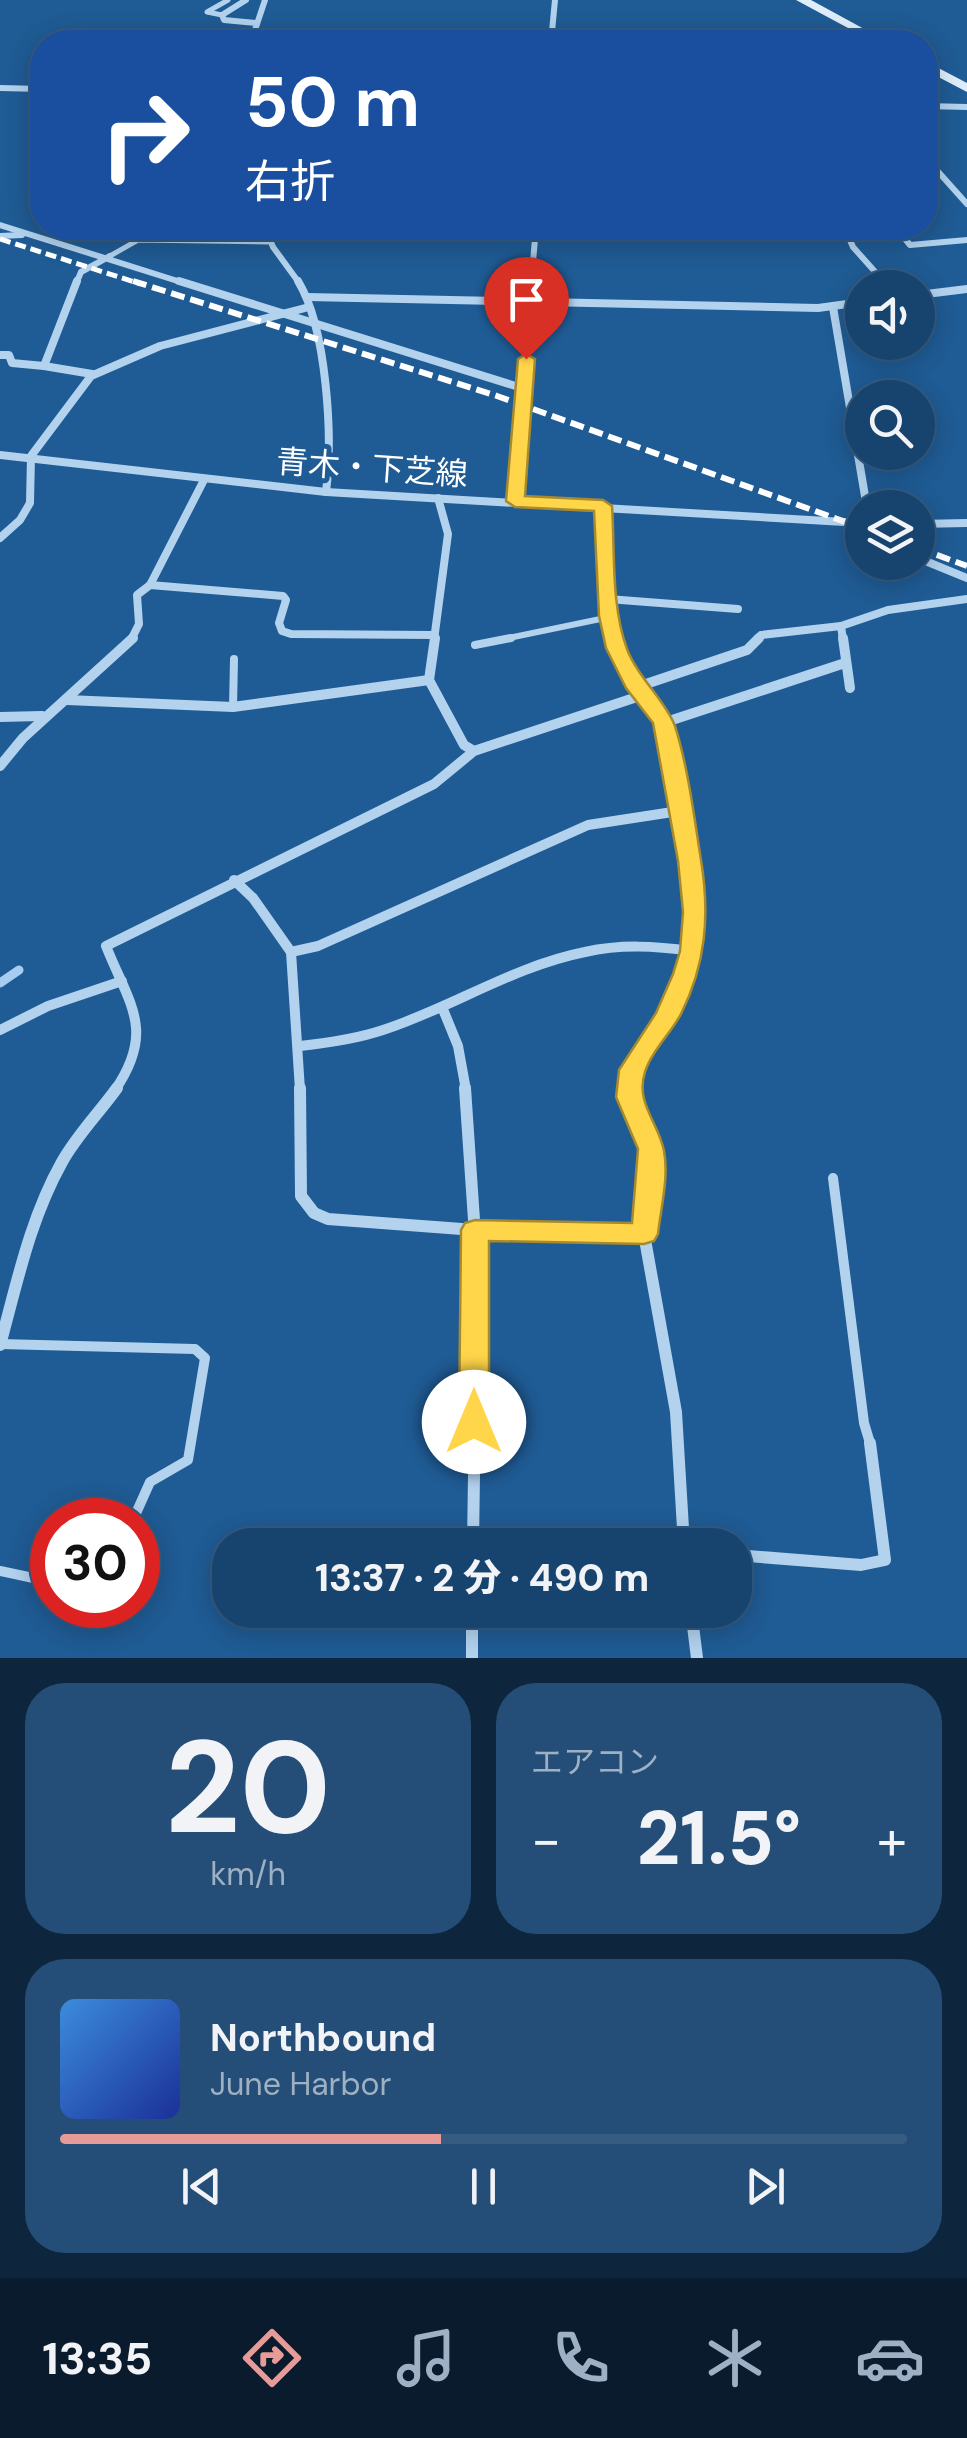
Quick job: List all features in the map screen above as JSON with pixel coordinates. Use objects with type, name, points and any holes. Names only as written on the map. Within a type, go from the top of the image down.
[{"type":"street","points":[[246,0],[222,16],[228,22],[256,23]]},
{"type":"street","points":[[254,30],[265,0]]},
{"type":"street","points":[[552,30],[555,0]]},
{"type":"street","points":[[802,0],[859,30]]},
{"type":"street","points":[[938,73],[967,88]]},
{"type":"street","points":[[0,88],[30,89]]},
{"type":"street","points":[[938,106],[967,106]]},
{"type":"street","points":[[938,170],[967,204]]},
{"type":"street","points":[[0,224],[30,233]]},
{"type":"street","points":[[0,236],[30,234]]},
{"type":"street","points":[[54,240],[522,388]]},
{"type":"street","points":[[515,501],[522,388],[534,302],[530,297],[535,240]]},
{"type":"street","points":[[850,240],[873,270]]},
{"type":"street","points":[[906,240],[910,245],[967,240]]},
{"type":"street","points":[[268,242],[307,296],[310,308],[320,364],[326,492]]},
{"type":"street","points":[[44,366],[80,272],[110,256]]},
{"type":"street","points":[[935,293],[967,290]]},
{"type":"street","points":[[307,296],[845,305]]},
{"type":"street","points":[[833,307],[865,490]]},
{"type":"street","points":[[0,355],[9,355],[12,363],[92,374],[183,339],[284,310],[310,308]]},
{"type":"street","points":[[0,538],[28,510],[35,491],[30,456],[92,374]]},
{"type":"street","name":"青木・下芝線","points":[[0,454],[326,492],[845,522]]},
{"type":"street","points":[[0,766],[19,739],[133,638],[139,624],[136,595],[150,585],[204,480]]},
{"type":"street","points":[[438,498],[448,534],[429,680],[464,746],[474,751]]},
{"type":"street","points":[[603,506],[608,599],[616,648],[640,691],[664,722],[690,861],[695,912],[692,951],[668,1014],[632,1070],[629,1097],[651,1149],[652,1176],[644,1234],[676,1412],[683,1528]]},
{"type":"street","points":[[935,524],[967,524]]},
{"type":"street","points":[[935,565],[967,578]]},
{"type":"street","points":[[150,585],[283,596],[286,600],[279,623],[282,631],[291,634],[433,634]]},
{"type":"street","points":[[608,599],[738,609]]},
{"type":"street","points":[[0,1344],[41,1202],[56,1170],[127,1076],[138,1032],[132,994],[106,946],[420,791],[474,751],[747,650],[761,634],[841,626],[888,610],[967,599]]},
{"type":"street","points":[[841,626],[850,688]]},
{"type":"street","points":[[664,722],[845,663]]},
{"type":"street","points":[[67,700],[233,708],[429,680]]},
{"type":"street","points":[[0,717],[43,716]]},
{"type":"street","points":[[291,952],[318,946],[588,825],[679,812]]},
{"type":"street","points":[[234,880],[263,910],[291,952],[300,1046],[305,1205],[328,1219],[475,1230],[644,1234]]},
{"type":"street","points":[[300,1046],[328,1045],[374,1033],[588,952],[631,946],[692,951]]},
{"type":"street","points":[[0,1030],[48,1006],[122,981]]},
{"type":"street","points":[[442,1007],[452,1020],[470,1108],[475,1230],[473,1528]]},
{"type":"street","points":[[752,1556],[861,1565],[885,1560],[870,1444]]},
{"type":"street","points":[[472,1628],[472,1658]]},
{"type":"street","points":[[693,1628],[697,1658]]},
{"type":"lane","points":[[222,16],[207,12],[228,0]]},
{"type":"lane","points":[[110,256],[138,240],[268,242]]},
{"type":"lane","points":[[475,645],[610,616]]},
{"type":"lane","points":[[233,708],[234,659]]},
{"type":"lane","points":[[833,1178],[870,1444]]},
{"type":"lane","points":[[0,1344],[195,1349],[205,1358],[188,1460],[150,1482],[143,1498]]},
{"type":"lane","points":[[0,1571],[30,1577]]},
{"type":"waterway","points":[[0,983],[19,970]]},
{"type":"railway","points":[[0,239],[141,284]]},
{"type":"railway","points":[[133,281],[497,396],[845,522]]},
{"type":"railway","points":[[935,554],[967,566]]},
{"type":"route","points":[[474,1422],[475,1230],[644,1234],[652,1176],[651,1149],[629,1097],[632,1070],[668,1014],[685,974],[692,951],[695,912],[690,861],[664,722],[636,688],[616,648],[610,616],[603,506],[515,501],[526,359]]}]
